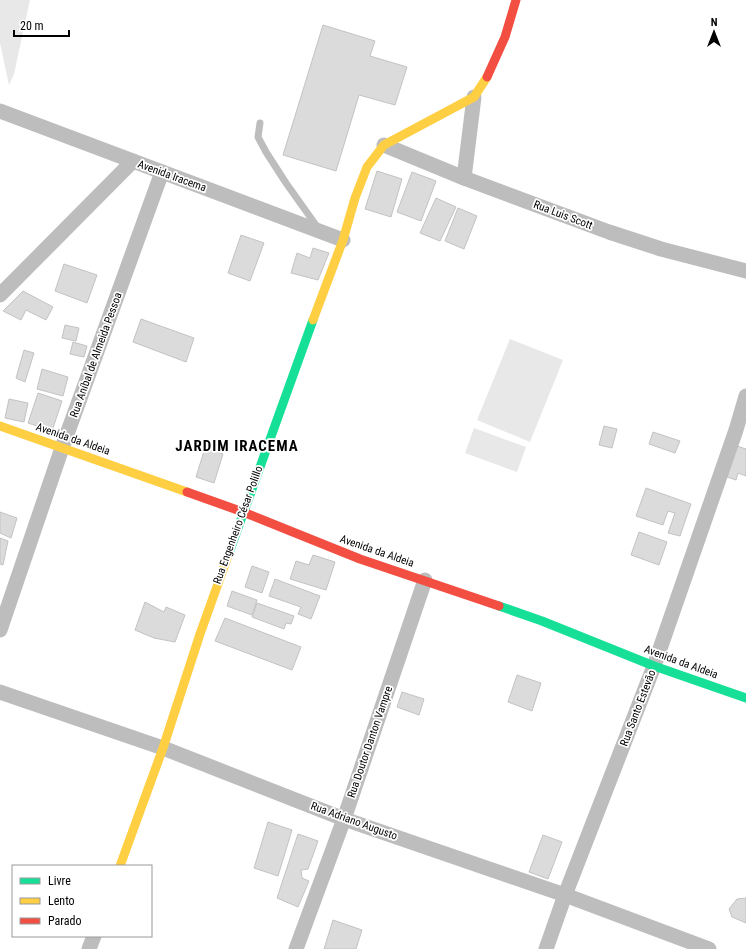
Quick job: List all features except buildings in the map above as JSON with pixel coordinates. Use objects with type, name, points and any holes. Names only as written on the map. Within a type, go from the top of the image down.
[{"type":"street","points":[[384,145],[474,97],[482,87],[503,44],[513,16],[516,0]]},
{"type":"street","points":[[464,178],[474,97]]},
{"type":"street","points":[[0,111],[134,161]]},
{"type":"street","name":"Rua Luis Scott","points":[[384,145],[464,178],[609,232],[660,248],[746,271]]},
{"type":"street","name":"Rua Engenheiro César Polillo","points":[[120,865],[163,748],[200,634],[243,512],[343,240],[355,198],[367,167],[384,145]]},
{"type":"street","name":"Avenida Iracema","points":[[0,295],[134,161],[343,240]]},
{"type":"street","name":"Rua Aníbal de Almeida Pessoa","points":[[0,630],[62,448],[162,172]]},
{"type":"street","name":"Rua Santo Estevão","points":[[546,949],[565,895],[654,666],[741,432],[746,396]]},
{"type":"street","name":"Avenida da Aldeia","points":[[0,426],[243,512],[360,559],[542,621],[654,666],[746,698]]},
{"type":"street","name":"Rua Doutor Danton Vampre","points":[[296,949],[344,818],[425,580]]},
{"type":"street","name":"Rua Adriano Augusto","points":[[0,692],[163,748],[344,818],[565,895],[709,949]]},
{"type":"street","points":[[89,949],[94,937]]},
{"type":"lane","points":[[260,123],[258,137],[266,152],[320,231]]},
{"type":"shaded area","points":[[0,0],[30,0],[14,74],[9,85],[0,43]]},
{"type":"shaded area","points":[[510,339],[563,360],[530,442],[477,420]]},
{"type":"shaded area","points":[[474,428],[526,447],[517,472],[465,453]]},
{"type":"traffic: fast","points":[[229,553],[313,320]]},
{"type":"traffic: fast","points":[[499,606],[542,621],[654,666],[746,698]]},
{"type":"traffic: slow","points":[[313,320],[343,240],[355,198],[367,167],[384,145],[474,97],[487,77]]},
{"type":"traffic: slow","points":[[0,426],[187,492]]},
{"type":"traffic: slow","points":[[120,865],[163,748],[200,634],[229,553]]},
{"type":"traffic: jam","points":[[487,77],[505,37],[516,0]]},
{"type":"traffic: jam","points":[[187,492],[243,512],[360,559],[499,606]]},
{"type":"district","name":"JARDIM IRACEMA","points":[[237,446]]}]
